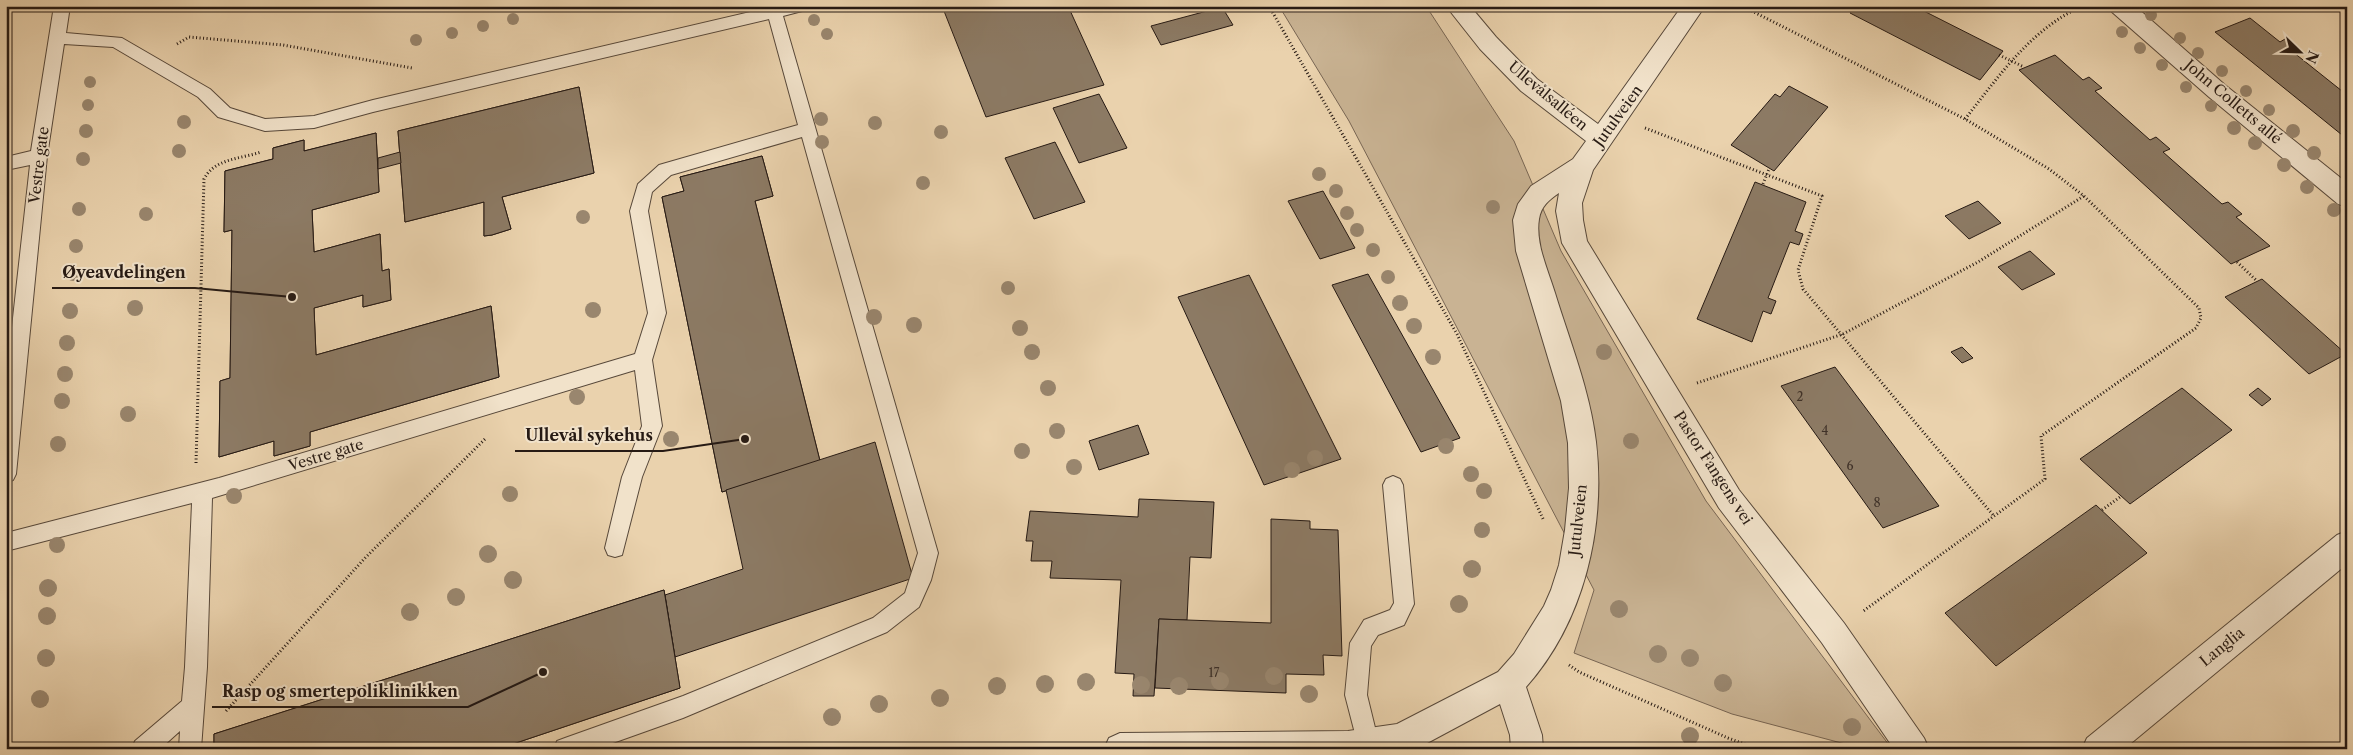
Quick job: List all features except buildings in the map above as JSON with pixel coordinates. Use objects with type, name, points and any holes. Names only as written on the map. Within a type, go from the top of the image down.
[{"type":"street","name":"Ullevålsalléen","points":[[1457,6],[1488,42],[1529,84],[1600,139]]},
{"type":"street","name":"Jutulveien","points":[[1120,749],[1348,747],[1400,740],[1509,683],[1525,665],[1539,646],[1555,616],[1574,565],[1583,488],[1582,443],[1575,401],[1529,251],[1526,220],[1531,204],[1540,193],[1582,166],[1694,6]]},
{"type":"street","name":"John Colletts allé","points":[[2120,6],[2218,91],[2347,197]]},
{"type":"street","name":"Pastor Fangens vei","points":[[1582,166],[1569,198],[1568,217],[1575,243],[1729,499],[1833,633],[1913,749]]},
{"type":"street","name":"Langlia","points":[[2098,749],[2347,545]]},
{"type":"street","points":[[1509,683],[1526,735],[1527,749]]},
{"type":"lane","name":"Vestre gate","points":[[6,474],[39,156],[62,6]]},
{"type":"lane","points":[[58,38],[116,42],[204,92],[224,113],[265,125],[314,122],[382,104],[775,14],[801,6]]},
{"type":"lane","points":[[565,749],[683,707],[880,625],[912,600],[921,580],[928,553],[775,14]]},
{"type":"lane","points":[[615,548],[632,477],[652,426],[644,360],[657,313],[639,211],[644,189],[665,170],[808,129]]},
{"type":"lane","points":[[6,164],[39,156]]},
{"type":"lane","name":"Vestre gate","points":[[6,542],[202,492],[644,360]]},
{"type":"lane","points":[[1368,744],[1356,695],[1361,643],[1371,627],[1396,618],[1404,604],[1392,485]]},
{"type":"lane","points":[[190,749],[196,667],[202,492]]},
{"type":"lane","points":[[143,749],[192,706]]},
{"type":"path","points":[[1269,6],[1335,118],[1457,334],[1546,526]]},
{"type":"path","points":[[1742,6],[1965,120],[2049,170],[2084,196],[2199,308],[2201,318],[2196,328],[2041,436],[2045,478],[1833,633]]},
{"type":"path","points":[[1965,120],[2030,40],[2072,10],[2082,6]]},
{"type":"path","points":[[177,44],[189,37],[282,45],[399,67],[415,68]]},
{"type":"path","points":[[1999,55],[2024,67]]},
{"type":"path","points":[[1617,118],[1822,196],[1798,270],[1803,289],[1843,334],[1992,515]]},
{"type":"path","points":[[202,464],[195,463],[195,446],[204,179],[206,172],[214,166],[264,150]]},
{"type":"path","points":[[1763,184],[1768,168]]},
{"type":"path","points":[[1667,395],[1843,334],[1978,262],[2084,196]]},
{"type":"path","points":[[2237,262],[2257,281]]},
{"type":"path","points":[[223,715],[365,558],[492,432]]},
{"type":"path","points":[[2102,510],[2120,497]]},
{"type":"path","points":[[1539,646],[1579,672],[1728,738],[1758,749]]},
{"type":"shaded area","points":[[1279,6],[1426,6],[1514,141],[1561,251],[1706,501],[1892,749],[1864,749],[1732,714],[1574,653],[1594,590],[1349,121]]},
{"type":"place","name":"Øyeavdelingen","points":[[292,297]]},
{"type":"place","name":"Ullevål sykehus","points":[[745,439]]},
{"type":"place","name":"Rasp og smertepoliklinikken","points":[[543,672]]}]
